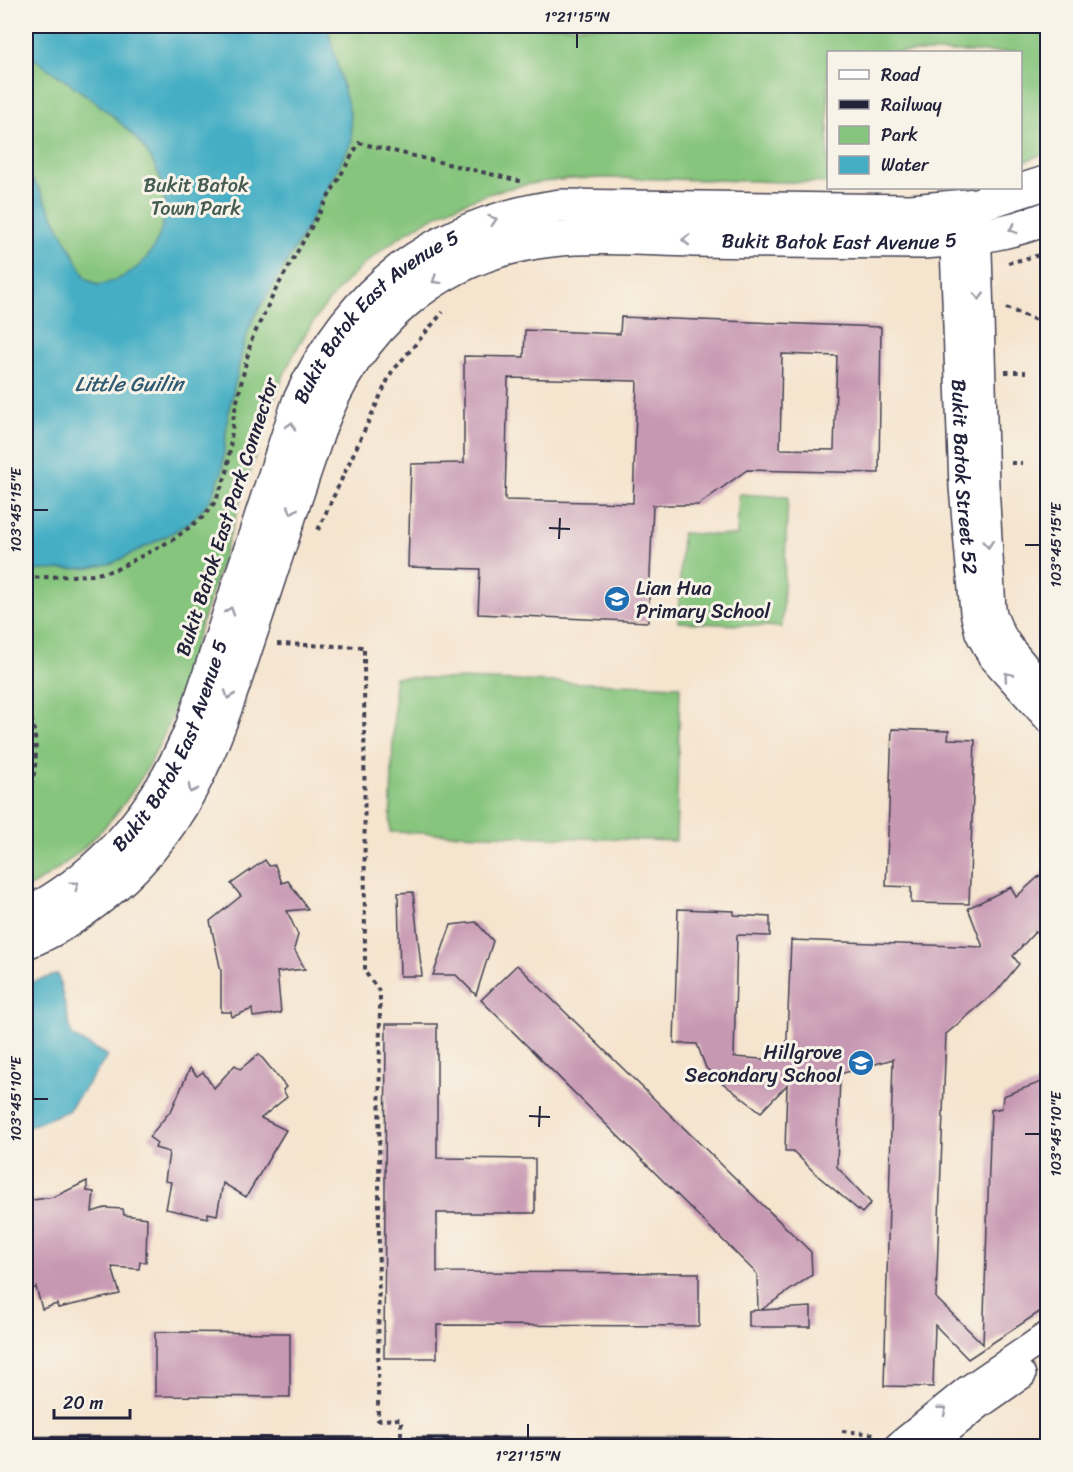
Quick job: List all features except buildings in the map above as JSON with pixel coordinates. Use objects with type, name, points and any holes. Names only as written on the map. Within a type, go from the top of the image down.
[{"type":"street","name":"Bukit Batok East Avenue 5","points":[[26,915],[64,894],[102,863],[141,821],[170,776],[192,728],[299,402],[322,355],[337,333],[354,312],[392,275],[435,245],[483,223],[508,215],[560,206],[858,212],[968,229],[1047,182]]},
{"type":"street","name":"Bukit Batok East Avenue 5","points":[[26,942],[59,926],[107,892],[149,851],[184,804],[215,736],[318,432],[335,389],[359,351],[374,333],[389,316],[424,287],[484,256],[551,240],[968,229],[1010,231],[1047,218]]},
{"type":"street","name":"Bukit Batok Street 52","points":[[968,229],[992,610],[997,628],[1008,646],[1047,692]]},
{"type":"street","name":"Bukit Batok Street 52","points":[[968,229],[963,487],[974,612],[979,633],[992,657],[1047,719]]},
{"type":"street","points":[[892,1441],[1047,1335]]},
{"type":"street","points":[[928,1446],[979,1405],[1047,1358]]},
{"type":"path","points":[[26,578],[92,575],[115,570],[174,539],[204,516],[215,502],[227,473],[234,414],[251,341],[275,291],[359,143],[532,184]]},
{"type":"path","points":[[968,229],[998,264],[1047,253]]},
{"type":"path","points":[[1000,306],[1036,320]]},
{"type":"path","points":[[314,538],[391,373],[445,310]]},
{"type":"path","points":[[271,644],[364,647],[365,972],[380,992],[378,1420],[401,1419],[401,1446]]},
{"type":"path","points":[[26,701],[33,721],[36,748],[34,775],[26,799]]},
{"type":"path","points":[[842,1431],[892,1441]]},
{"type":"green space","name":"Bukit Batok Town Park","points":[[26,26],[1047,26],[1047,152],[1022,163],[1022,51],[827,51],[827,183],[602,178],[543,182],[504,190],[466,202],[430,219],[395,240],[364,265],[335,294],[311,325],[282,379],[261,436],[172,715],[147,768],[132,793],[95,837],[51,874],[26,889]]},
{"type":"green space","points":[[739,494],[788,497],[782,627],[678,622],[682,533],[737,536]]},
{"type":"green space","points":[[395,677],[680,686],[676,841],[390,832]]},
{"type":"water","name":"Little Guilin","points":[[26,26],[327,26],[350,113],[352,141],[301,238],[254,317],[245,340],[228,414],[222,472],[211,499],[190,522],[172,533],[113,563],[90,568],[26,571],[26,172],[38,187],[86,278],[97,285],[123,277],[139,266],[151,253],[165,212],[162,183],[149,156],[129,131],[104,109],[26,53]]},
{"type":"water","points":[[58,974],[72,1036],[108,1056],[68,1111],[26,1128],[26,984]]},
{"type":"railway","points":[[26,1438],[730,1439],[835,1446]]},
{"type":"place","name":"Lian Hua Primary School","points":[[617,599]]},
{"type":"place","name":"Hillgrove Secondary School","points":[[861,1063]]}]
